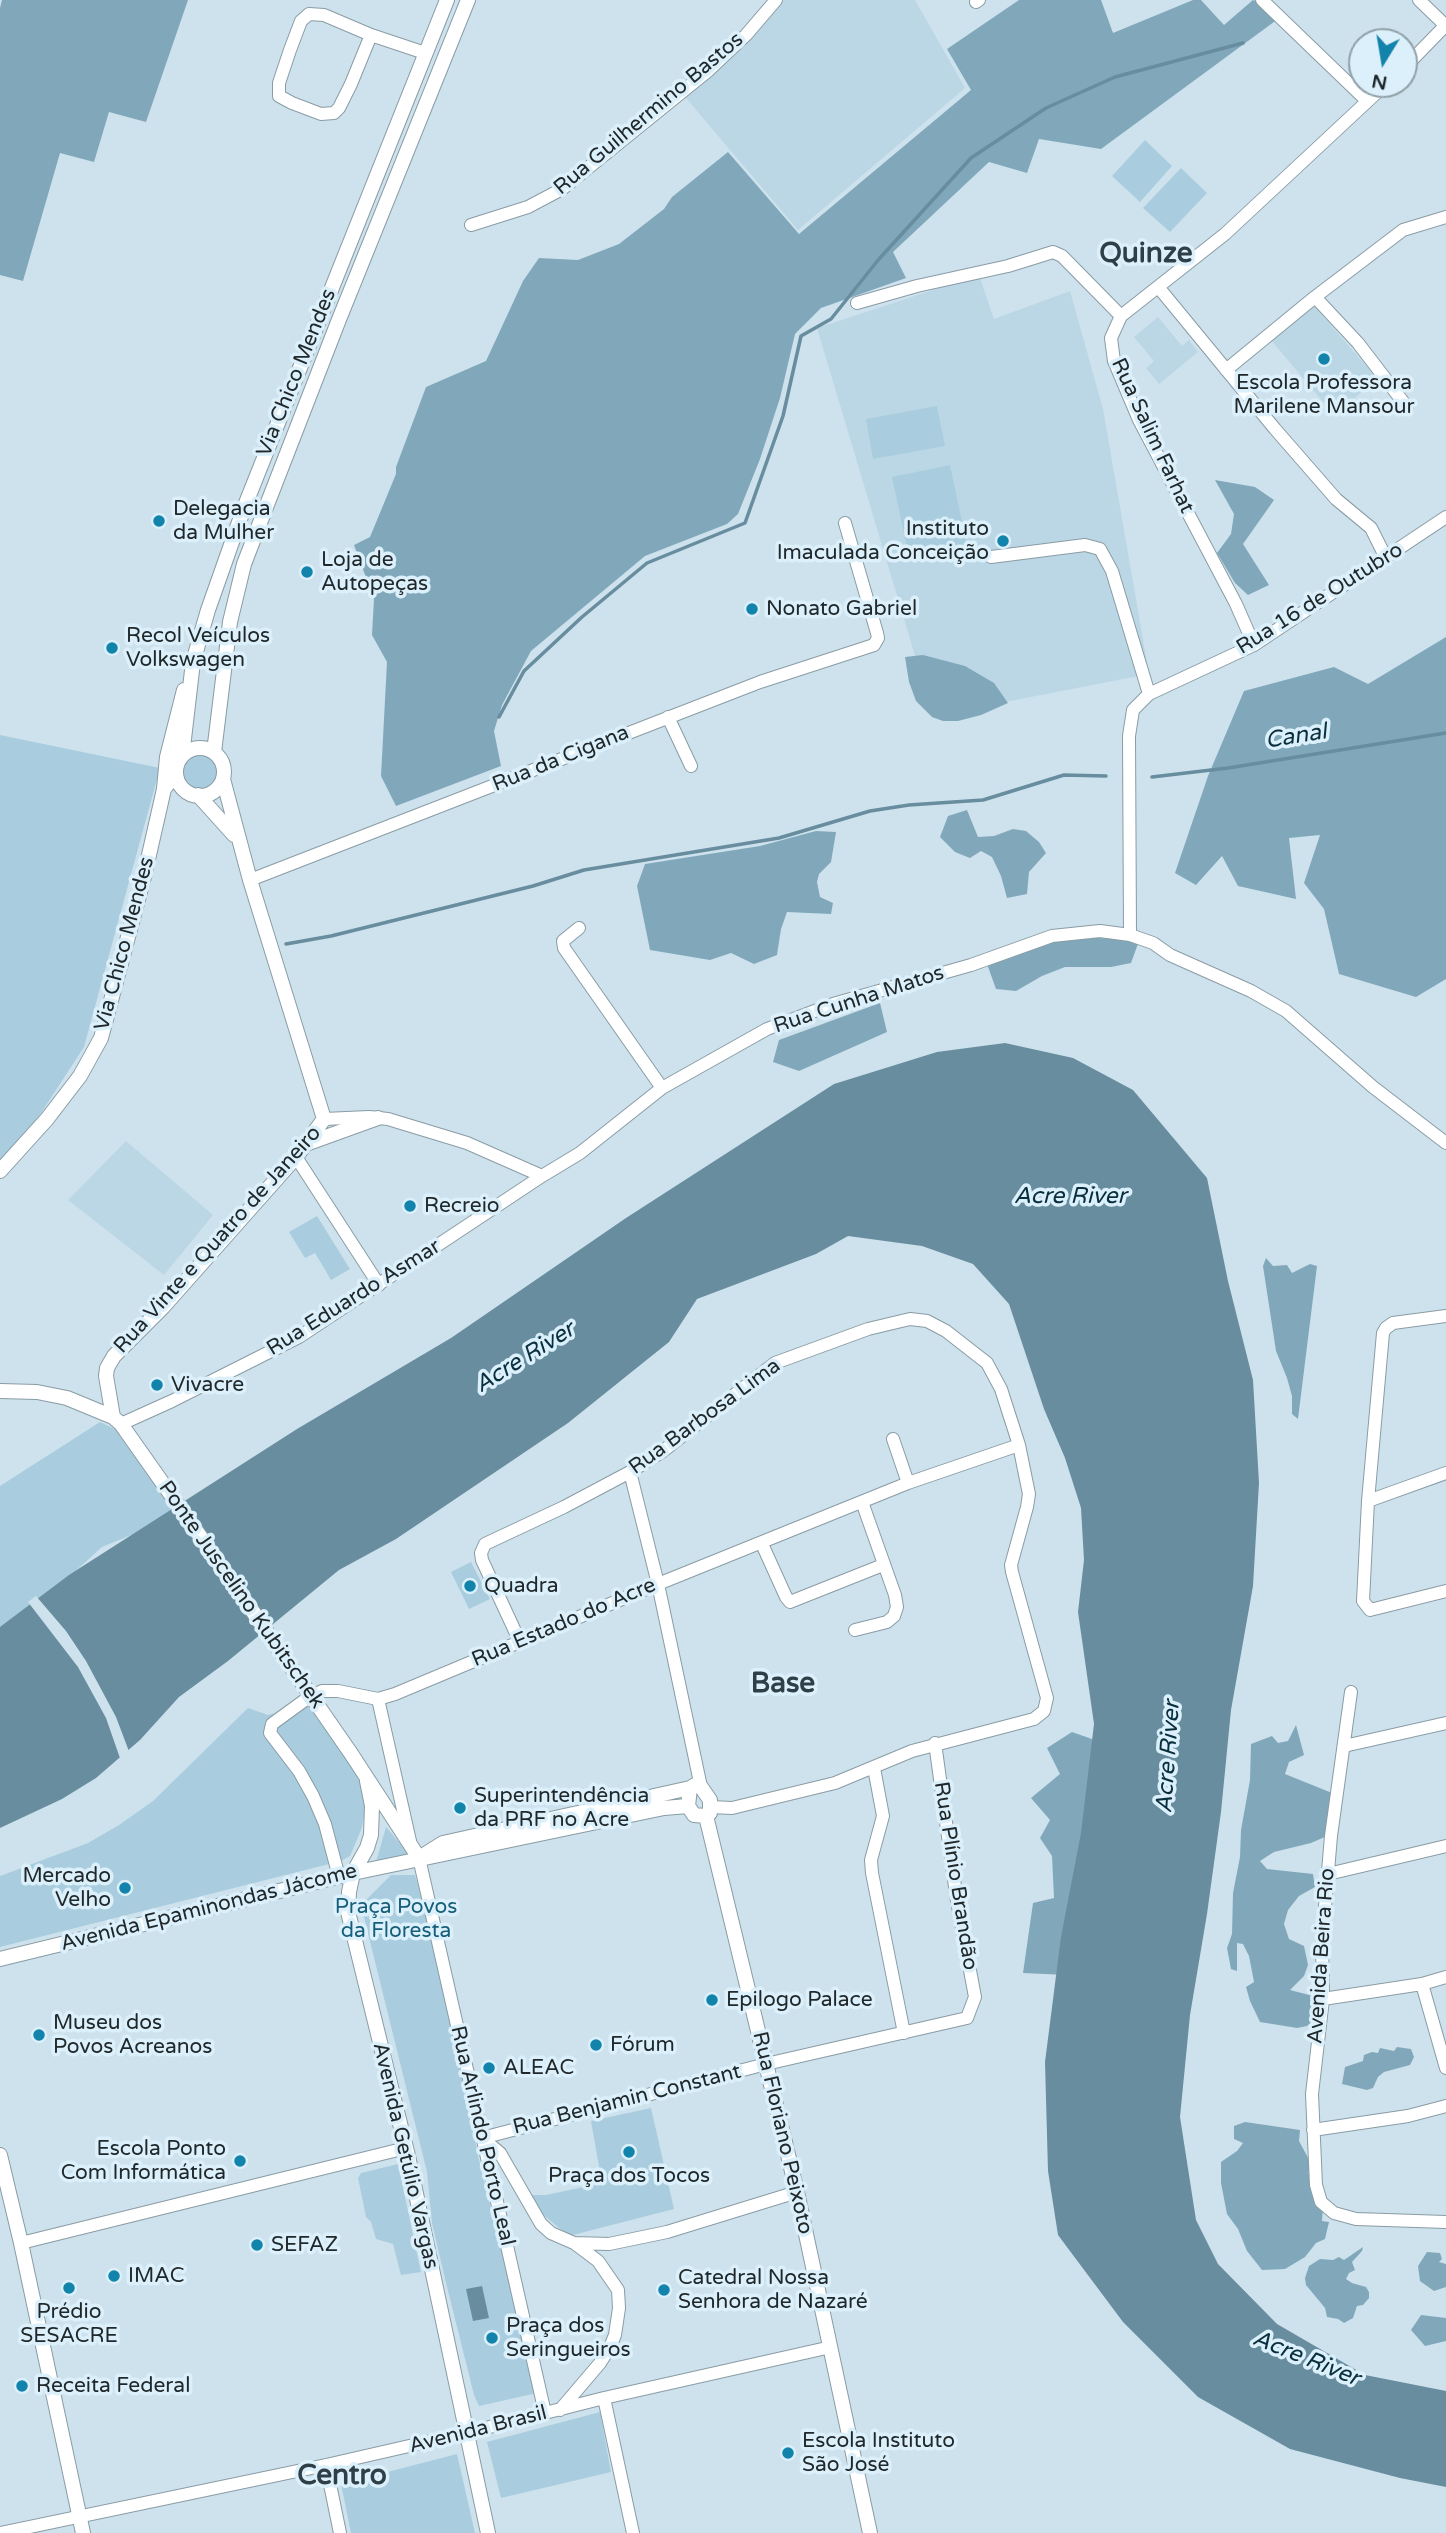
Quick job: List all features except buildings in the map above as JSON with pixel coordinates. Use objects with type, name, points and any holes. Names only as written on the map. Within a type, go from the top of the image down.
[{"type":"main road","name":"Via Chico Mendes","points":[[182,756],[193,662],[208,610],[244,508],[447,0]]},
{"type":"main road","name":"Via Chico Mendes","points":[[214,752],[230,622],[244,564],[343,309],[468,0]]},
{"type":"main road","points":[[164,789],[167,757],[193,662]]},
{"type":"main road","points":[[239,842],[194,794],[180,785],[176,773],[182,756],[196,748],[214,752],[223,764],[223,779],[239,842],[324,1119]]},
{"type":"main road","name":"Via Chico Mendes","points":[[0,1171],[47,1119],[80,1076],[101,1038],[164,789],[176,773]]},
{"type":"main road","points":[[159,810],[170,797],[177,794],[215,791],[223,779]]},
{"type":"main road","points":[[300,1151],[378,1118]]},
{"type":"main road","name":"Rua Vinte e Quatro de Janeiro","points":[[122,1425],[106,1376],[114,1356],[163,1307],[300,1151],[324,1119]]},
{"type":"main road","points":[[0,1391],[37,1392],[67,1398],[122,1425]]},
{"type":"main road","name":"Ponte Juscelino Kubitschek","points":[[122,1425],[352,1755]]},
{"type":"main road","name":"Avenida Getúlio Vargas","points":[[352,1755],[419,1858]]},
{"type":"main road","name":"Avenida Getúlio Vargas","points":[[368,1781],[372,1806],[371,1835],[367,1848],[346,1875],[348,1912],[406,2148],[488,2533]]},
{"type":"main road","name":"Rua Floriano Peixoto","points":[[688,1806],[695,1787],[710,1800],[708,1812],[797,2192],[870,2533]]},
{"type":"main road","name":"Avenida Epaminondas Jácome","points":[[419,1858],[443,1843],[695,1787]]},
{"type":"main road","points":[[688,1806],[694,1815],[708,1812]]},
{"type":"main road","name":"Avenida Epaminondas Jácome","points":[[0,1959],[419,1858],[664,1808],[688,1806]]},
{"type":"main road","points":[[0,2155],[83,2533]]},
{"type":"street","name":"Rua Guilhermino Bastos","points":[[471,225],[528,207],[562,189],[709,70],[746,36],[776,0]]},
{"type":"street","points":[[1262,0],[1367,101]]},
{"type":"street","points":[[1418,54],[1446,26],[1419,0]]},
{"type":"street","points":[[371,34],[351,84],[334,113],[321,114],[279,96],[279,83],[290,50],[301,21],[309,14],[324,15],[425,53]]},
{"type":"street","points":[[858,303],[917,286],[1008,266],[1053,252],[1062,256],[1121,316],[1225,234],[1370,98]]},
{"type":"street","points":[[1226,370],[1403,230],[1446,217]]},
{"type":"street","points":[[1159,288],[1336,499],[1371,528],[1386,558]]},
{"type":"street","points":[[1315,297],[1358,343],[1407,407]]},
{"type":"street","name":"Rua Salim Farhat","points":[[1121,316],[1111,342],[1114,361],[1139,420],[1236,604],[1254,645]]},
{"type":"street","name":"Rua 16 de Outubro","points":[[1149,694],[1254,645],[1446,517]]},
{"type":"street","name":"Rua da Cigana","points":[[250,880],[760,682],[874,645],[878,638],[877,633],[845,523]]},
{"type":"street","points":[[991,557],[1085,545],[1100,549],[1112,571],[1149,694],[1133,710],[1129,726],[1130,935]]},
{"type":"street","points":[[668,717],[691,766]]},
{"type":"street","points":[[579,928],[563,941],[564,948],[662,1088]]},
{"type":"street","name":"Rua Cunha Matos","points":[[541,1176],[580,1153],[662,1088],[767,1030],[834,1004],[971,965],[1052,936],[1100,931],[1130,935],[1227,979],[1286,1011],[1373,1087],[1446,1143]]},
{"type":"street","points":[[324,1119],[378,1118],[467,1143],[541,1176]]},
{"type":"street","points":[[300,1151],[379,1285]]},
{"type":"street","name":"Rua Eduardo Asmar","points":[[122,1425],[299,1337],[541,1176]]},
{"type":"street","points":[[1446,1316],[1393,1324],[1383,1333],[1368,1501],[1363,1601],[1370,1610],[1446,1591]]},
{"type":"street","name":"Rua Barbosa Lima","points":[[520,1642],[501,1605],[481,1553],[485,1544],[630,1472],[678,1440],[775,1363],[868,1329],[910,1319],[927,1321],[946,1331],[987,1363],[1001,1389],[1019,1445],[1029,1494],[1011,1565],[1048,1698],[1044,1711],[1034,1719],[935,1743]]},
{"type":"street","points":[[893,1439],[908,1483]]},
{"type":"street","name":"Rua Estado do Acre","points":[[346,1875],[313,1796],[299,1772],[270,1734],[272,1724],[289,1711],[322,1691],[378,1699],[396,1694],[908,1483],[1019,1445]]},
{"type":"street","name":"Rua Floriano Peixoto","points":[[630,1472],[658,1584],[695,1787]]},
{"type":"street","points":[[1368,1501],[1446,1473]]},
{"type":"street","points":[[855,1630],[887,1622],[894,1616],[897,1607],[862,1502]]},
{"type":"street","points":[[762,1544],[788,1600],[794,1602],[883,1565]]},
{"type":"street","name":"Avenida Beira Rio","points":[[1350,1692],[1331,1836],[1322,1942],[1323,1999],[1312,2094],[1314,2167],[1319,2196],[1321,2203],[1334,2213],[1356,2219],[1446,2222]]},
{"type":"street","points":[[378,1699],[410,1842]]},
{"type":"street","points":[[1344,1746],[1446,1723]]},
{"type":"street","points":[[708,1812],[835,1783],[935,1743]]},
{"type":"street","name":"Rua Plínio Brandão","points":[[935,1743],[957,1901],[975,1997],[972,2009]]},
{"type":"street","points":[[874,1768],[883,1816],[871,1860],[872,1873],[904,2033]]},
{"type":"street","points":[[1328,1874],[1446,1846]]},
{"type":"street","name":"Rua Arlindo Porto Leal","points":[[419,1858],[545,2413]]},
{"type":"street","points":[[1323,1999],[1422,1984],[1446,1977]]},
{"type":"street","points":[[1422,1984],[1446,2068]]},
{"type":"street","name":"Rua Benjamin Constant","points":[[482,2138],[766,2064],[957,2021],[967,2018],[972,2009]]},
{"type":"street","points":[[1313,2130],[1408,2116],[1446,2106]]},
{"type":"street","points":[[482,2138],[500,2153],[541,2224],[551,2233],[574,2243],[598,2261],[618,2290],[619,2308],[615,2335],[610,2347],[600,2363],[560,2410]]},
{"type":"street","points":[[21,2243],[406,2148]]},
{"type":"street","points":[[574,2243],[609,2244],[667,2232],[797,2192]]},
{"type":"street","name":"Avenida Brasil","points":[[1,2533],[326,2465],[831,2347]]},
{"type":"street","points":[[604,2398],[633,2533]]},
{"type":"street","points":[[326,2465],[340,2533]]},
{"type":"shaded area","points":[[2,0],[188,0],[146,122],[109,112],[94,162],[60,153],[23,281],[0,275]]},
{"type":"shaded area","points":[[784,0],[915,0],[965,88],[798,230],[686,98]]},
{"type":"shaded area","points":[[1019,0],[1101,0],[1113,33],[1193,0],[1201,0],[1224,25],[1253,0],[1268,7],[1278,19],[1101,149],[1039,139],[1027,173],[989,162],[893,252],[906,278],[821,308],[795,334],[780,398],[738,514],[727,524],[645,556],[531,651],[502,705],[494,731],[501,766],[396,806],[381,776],[387,662],[372,635],[374,599],[354,545],[370,537],[396,474],[396,467],[426,387],[486,361],[523,281],[539,258],[578,260],[619,244],[664,209],[672,197],[728,152],[799,234],[971,90],[947,49]]},
{"type":"shaded area","name":"Instituto Imaculada Conceição","points":[[979,275],[994,319],[1070,291],[1103,409],[1149,674],[933,716],[817,328]]},
{"type":"shaded area","name":"Escola Professora Marilene Mansour","points":[[1314,306],[1377,378],[1335,416],[1271,340]]},
{"type":"shaded area","points":[[1158,317],[1182,346],[1189,340],[1198,352],[1159,384],[1146,368],[1154,361],[1134,337]]},
{"type":"shaded area","points":[[1215,480],[1255,487],[1274,500],[1243,544],[1269,585],[1248,595],[1235,583],[1217,553],[1231,534],[1234,514]]},
{"type":"shaded area","points":[[1446,637],[1446,979],[1416,997],[1339,974],[1324,909],[1304,883],[1320,835],[1289,838],[1296,899],[1238,886],[1222,856],[1196,885],[1175,873],[1208,776],[1244,691],[1334,667],[1368,684]]},
{"type":"shaded area","points":[[923,655],[965,666],[994,683],[1008,703],[981,715],[958,721],[943,721],[932,717],[916,701],[909,682],[905,657]]},
{"type":"shaded area","points":[[967,810],[978,837],[994,836],[1013,829],[1026,831],[1039,842],[1046,853],[1029,872],[1027,894],[1007,898],[992,857],[981,851],[970,858],[955,852],[940,837],[948,816]]},
{"type":"shaded area","points":[[816,831],[836,832],[831,862],[819,874],[817,882],[820,897],[833,903],[831,914],[787,912],[777,955],[754,964],[731,953],[710,960],[650,950],[637,886],[645,864],[760,846]]},
{"type":"shaded area","points":[[1072,936],[1139,941],[1131,963],[1111,967],[1065,967],[1016,991],[996,989],[987,964]]},
{"type":"shaded area","points":[[880,1003],[887,1032],[799,1071],[773,1062],[779,1040]]},
{"type":"shaded area","points":[[126,1141],[213,1215],[164,1275],[68,1200]]},
{"type":"shaded area","points":[[1266,1258],[1273,1266],[1287,1265],[1292,1273],[1310,1264],[1317,1266],[1298,1419],[1292,1414],[1292,1396],[1276,1351],[1263,1266]]},
{"type":"shaded area","points":[[1296,1725],[1304,1755],[1289,1762],[1285,1774],[1332,1793],[1327,1836],[1274,1852],[1260,1861],[1267,1869],[1313,1874],[1315,1887],[1299,1896],[1288,1910],[1284,1924],[1289,1939],[1304,1946],[1308,1965],[1304,1976],[1290,1990],[1313,1996],[1318,2005],[1319,2016],[1307,2026],[1297,2028],[1260,2022],[1246,1987],[1254,1982],[1249,1956],[1243,1944],[1237,1943],[1237,1971],[1231,1969],[1227,1948],[1232,1934],[1233,1893],[1250,1780],[1251,1744],[1272,1736],[1278,1743],[1288,1741]]},
{"type":"shaded area","points":[[1072,1732],[1109,1745],[1067,1975],[1023,1973],[1033,1903],[1054,1898],[1052,1856],[1040,1838],[1050,1820],[1031,1798],[1060,1774],[1047,1748]]},
{"type":"shaded area","points":[[1397,2047],[1411,2049],[1414,2057],[1410,2065],[1384,2072],[1378,2077],[1373,2088],[1367,2090],[1342,2084],[1345,2067],[1363,2061],[1364,2055],[1378,2053],[1380,2048],[1394,2051]]},
{"type":"shaded area","points":[[1245,2122],[1300,2130],[1299,2141],[1312,2165],[1308,2173],[1315,2177],[1323,2206],[1322,2221],[1329,2222],[1325,2239],[1316,2243],[1305,2257],[1285,2269],[1262,2270],[1247,2251],[1238,2229],[1227,2214],[1221,2183],[1221,2162],[1237,2151],[1243,2143],[1234,2139],[1234,2126]]},
{"type":"shaded area","points":[[1363,2247],[1352,2262],[1355,2270],[1349,2273],[1346,2279],[1366,2287],[1369,2298],[1363,2305],[1357,2306],[1353,2318],[1344,2323],[1327,2317],[1325,2308],[1306,2285],[1309,2266],[1320,2259],[1333,2260],[1339,2257],[1344,2260]]},
{"type":"shaded area","points":[[1427,2252],[1440,2253],[1442,2259],[1439,2262],[1446,2264],[1446,2287],[1434,2291],[1420,2281],[1418,2266]]},
{"type":"shaded area","points":[[1421,2315],[1446,2318],[1446,2341],[1425,2346],[1411,2330]]},
{"type":"green space","points":[[1145,140],[1172,166],[1140,202],[1112,176]]},
{"type":"green space","points":[[1181,168],[1207,193],[1170,232],[1143,208]]},
{"type":"green space","points":[[937,406],[945,446],[873,459],[866,419]]},
{"type":"green space","points":[[950,465],[967,545],[909,557],[892,477]]},
{"type":"green space","points":[[0,735],[160,768],[84,1047],[19,1147],[0,1168]]},
{"type":"green space","points":[[200,755],[213,760],[218,773],[213,786],[200,791],[187,786],[182,773],[187,760]]},
{"type":"green space","points":[[317,1216],[350,1269],[331,1280],[315,1253],[305,1258],[289,1232]]},
{"type":"green space","points":[[100,1422],[119,1431],[177,1516],[102,1547],[49,1595],[0,1629],[0,1486]]},
{"type":"green space","name":"Quadra","points":[[471,1562],[490,1599],[469,1609],[451,1572]]},
{"type":"green space","points":[[310,1704],[362,1782],[366,1809],[350,1856],[341,1861],[0,1947],[0,1876],[88,1843],[119,1825],[153,1801],[248,1708],[268,1715]]},
{"type":"green space","points":[[386,1827],[409,1854],[376,1862]]},
{"type":"green space","name":"Praça Povos da Floresta","points":[[391,1875],[415,1875],[454,2034],[479,2160],[537,2393],[479,2406],[446,2283],[432,2223],[427,2172],[364,1917],[364,1902]]},
{"type":"green space","name":"Praça dos Tocos","points":[[651,2108],[674,2209],[569,2236],[536,2209],[526,2195],[546,2195],[602,2183],[591,2121]]},
{"type":"green space","points":[[398,2164],[421,2272],[401,2275],[393,2244],[376,2239],[371,2222],[366,2217],[358,2178],[361,2173]]},
{"type":"green space","points":[[600,2412],[611,2472],[501,2498],[487,2442]]},
{"type":"green space","points":[[457,2454],[475,2533],[351,2533],[341,2484]]},
{"type":"water","name":"Acre River","points":[[1005,1043],[1073,1058],[1133,1090],[1207,1178],[1228,1281],[1253,1380],[1259,1483],[1253,1586],[1231,1710],[1221,1812],[1190,2015],[1180,2117],[1196,2220],[1218,2264],[1277,2324],[1365,2375],[1446,2391],[1446,2487],[1400,2478],[1290,2449],[1198,2397],[1123,2322],[1058,2235],[1048,2171],[1045,2062],[1061,1937],[1081,1833],[1094,1724],[1078,1612],[1084,1560],[1081,1508],[1009,1304],[973,1264],[922,1246],[848,1236],[816,1254],[697,1299],[669,1342],[568,1423],[396,1539],[339,1570],[228,1661],[179,1697],[140,1740],[96,1778],[62,1799],[0,1828],[0,1627],[69,1575],[297,1429],[451,1338],[626,1218],[834,1084],[937,1052]]},
{"type":"water","points":[[482,2286],[489,2318],[473,2321],[466,2289]]},
{"type":"pier","points":[[36,1596],[66,1631],[86,1661],[116,1717],[130,1754],[121,1761],[106,1718],[78,1667],[28,1602]]},
{"type":"waterway","points":[[499,717],[524,671],[582,617],[647,563],[745,523],[783,416],[801,336],[831,319],[879,259],[971,158],[1046,108],[1115,77],[1243,43]]},
{"type":"waterway","name":"Canal","points":[[1152,777],[1228,768],[1446,733]]},
{"type":"waterway","points":[[286,944],[331,936],[533,886],[584,870],[779,838],[870,811],[909,805],[983,800],[1064,775],[1106,776]]},
{"type":"place","name":"Escola Professora Marilene Mansour","points":[[1324,359]]},
{"type":"place","name":"Delegacia da Mulher","points":[[159,521]]},
{"type":"place","name":"Instituto Imaculada Conceição","points":[[1003,541]]},
{"type":"place","name":"Loja de Autopeças","points":[[307,572]]},
{"type":"place","name":"Nonato Gabriel","points":[[752,609]]},
{"type":"place","name":"Recol Veículos Volkswagen","points":[[112,648]]},
{"type":"place","name":"Recreio","points":[[410,1206]]},
{"type":"place","name":"Vivacre","points":[[157,1385]]},
{"type":"place","name":"Quadra","points":[[470,1586]]},
{"type":"place","name":"Superintendência da PRF no Acre","points":[[460,1808]]},
{"type":"place","name":"Mercado Velho","points":[[125,1888]]},
{"type":"place","name":"Epilogo Palace","points":[[712,2000]]},
{"type":"place","name":"Museu dos Povos Acreanos","points":[[39,2035]]},
{"type":"place","name":"Fórum","points":[[596,2045]]},
{"type":"place","name":"ALEAC","points":[[489,2068]]},
{"type":"place","name":"Praça dos Tocos","points":[[629,2152]]},
{"type":"place","name":"Escola Ponto Com Informática","points":[[240,2161]]},
{"type":"place","name":"SEFAZ","points":[[257,2245]]},
{"type":"place","name":"IMAC","points":[[114,2276]]},
{"type":"place","name":"Prédio SESACRE","points":[[69,2288]]},
{"type":"place","name":"Catedral Nossa Senhora de Nazaré","points":[[664,2290]]},
{"type":"place","name":"Praça dos Seringueiros","points":[[492,2338]]},
{"type":"place","name":"Receita Federal","points":[[22,2386]]},
{"type":"place","name":"Escola Instituto São José","points":[[788,2453]]},
{"type":"district","name":"Quinze","points":[[1146,255]]},
{"type":"district","name":"Base","points":[[783,1685]]},
{"type":"district","name":"Centro","points":[[342,2477]]}]
